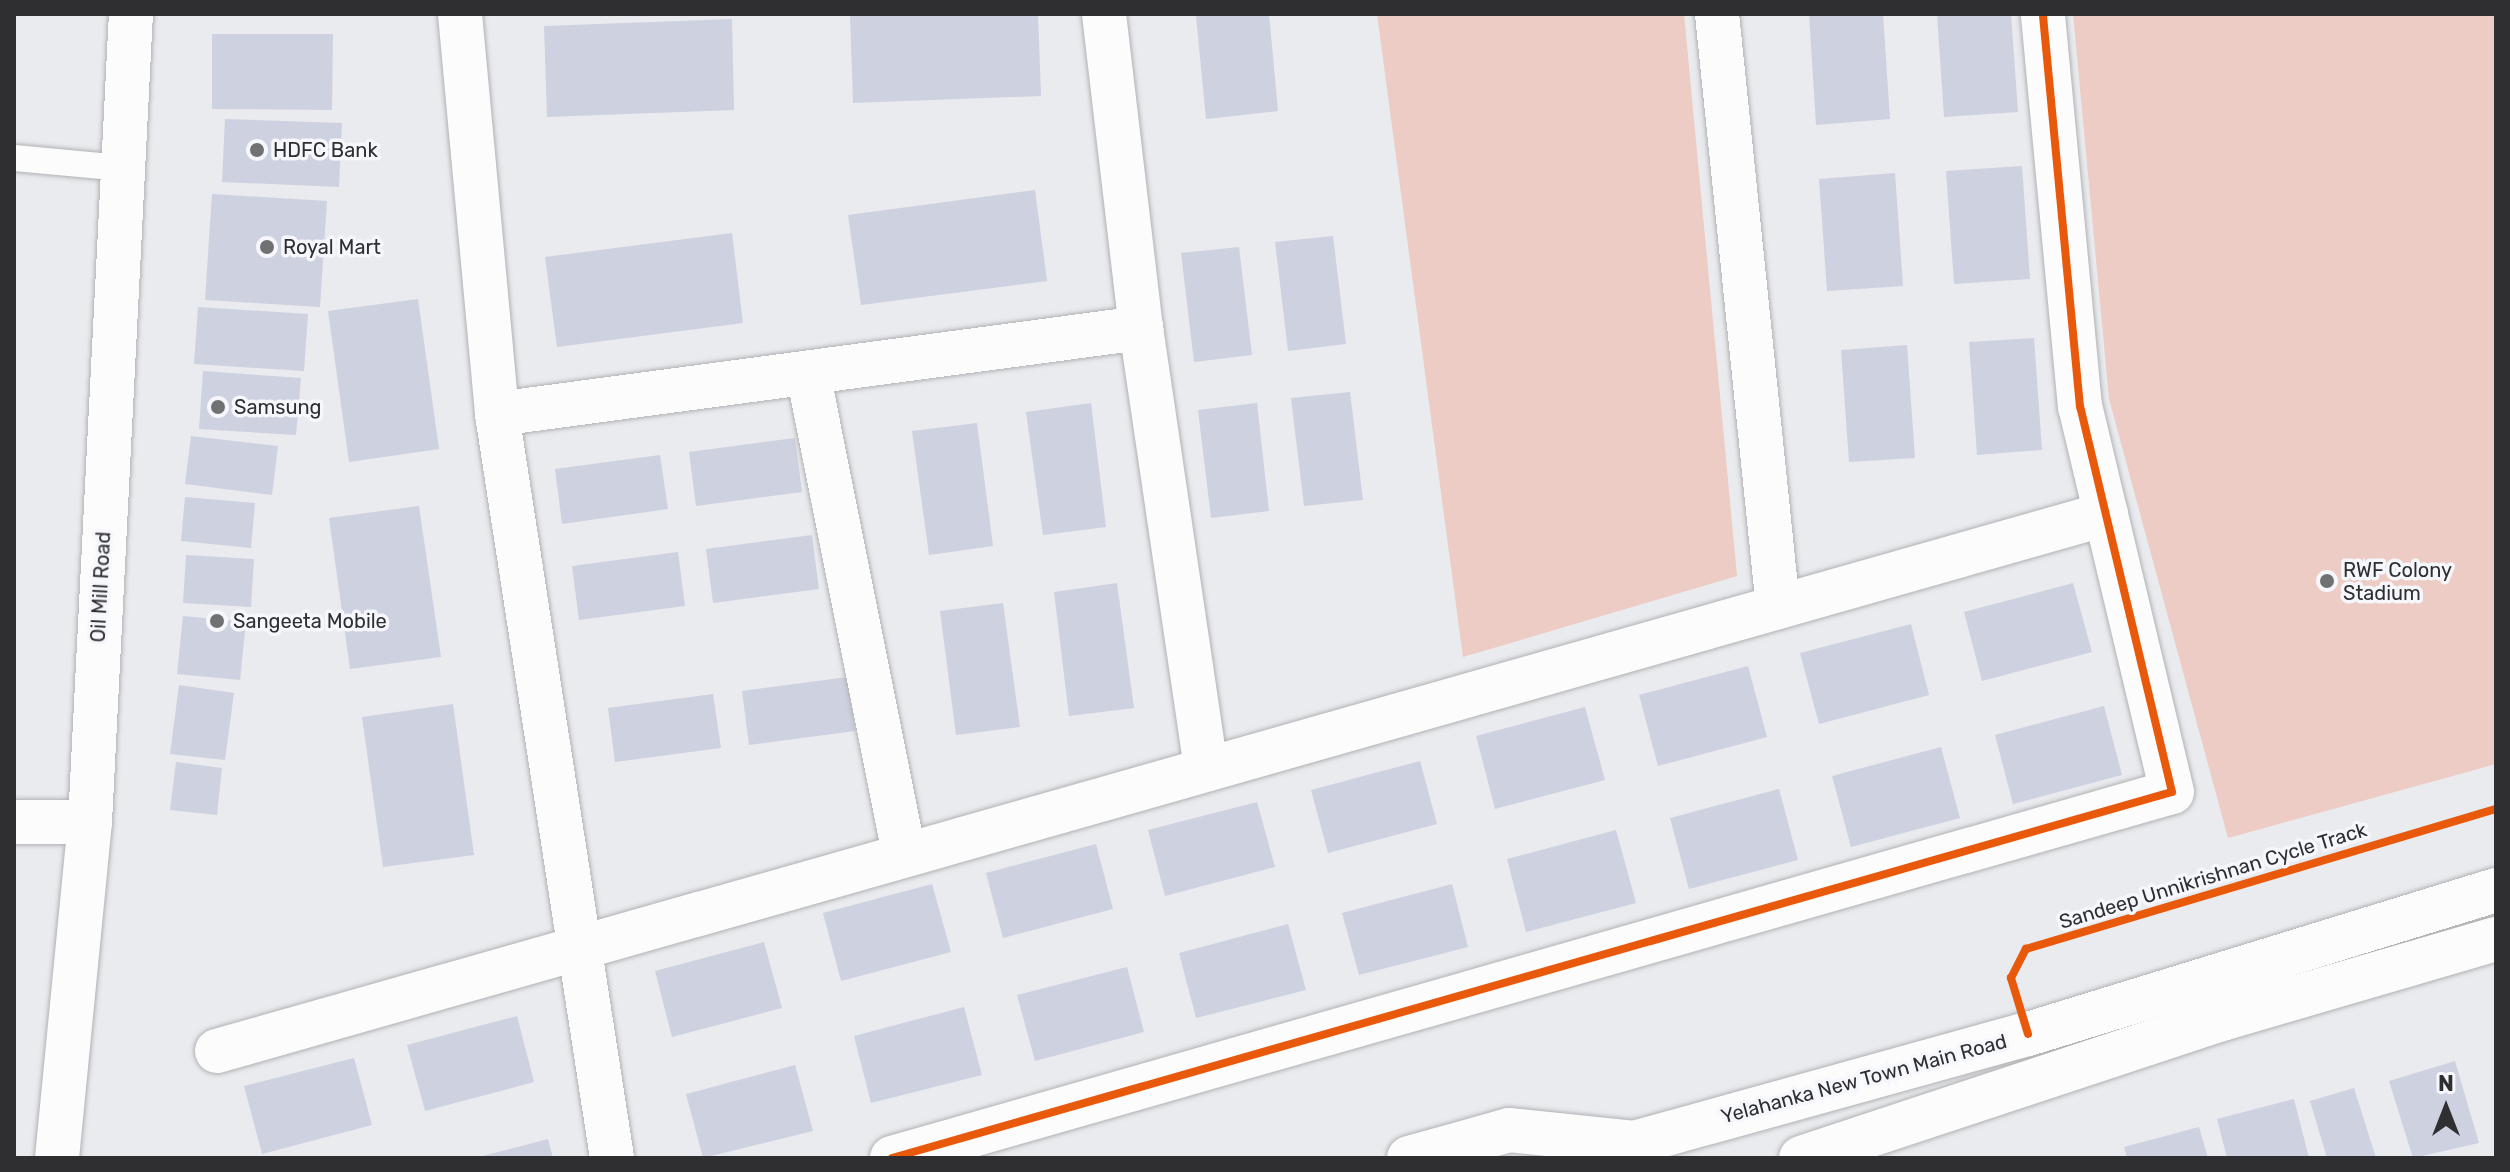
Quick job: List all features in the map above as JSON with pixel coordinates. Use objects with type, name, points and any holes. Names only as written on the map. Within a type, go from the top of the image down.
[{"type":"street","name":"Oil Mill Road","points":[[57,1158],[90,822],[131,14]]},
{"type":"street","points":[[460,14],[497,414],[612,1158]]},
{"type":"street","points":[[1104,14],[1141,328],[1206,769]]},
{"type":"street","points":[[1717,14],[1778,607]]},
{"type":"street","points":[[892,1158],[2172,792],[2080,407],[2043,14]]},
{"type":"street","points":[[497,414],[1141,328]]},
{"type":"street","points":[[808,373],[904,855]]},
{"type":"street","points":[[217,1051],[2106,514]]},
{"type":"street","points":[[14,822],[90,822]]},
{"type":"street","name":"Yelahanka New Town Main Road","points":[[1409,1158],[1509,1130],[1634,1143],[2028,1034],[2496,890]]},
{"type":"street","points":[[1801,1158],[2222,1019],[2496,939]]},
{"type":"street","points":[[1582,1158],[1634,1143]]},
{"type":"lane","points":[[14,158],[122,168]]},
{"type":"shaded area","points":[[1377,14],[1684,14],[1737,576],[1463,657]]},
{"type":"shaded area","name":"RWF Colony Stadium","points":[[2073,14],[2496,14],[2496,764],[2228,838],[2109,399]]},
{"type":"building","points":[[850,14],[1038,14],[1041,96],[853,103]]},
{"type":"building","points":[[1269,14],[1278,111],[1206,119],[1196,16]]},
{"type":"building","points":[[1809,14],[1883,14],[1890,119],[1816,125]]},
{"type":"building","points":[[1937,14],[2011,14],[2018,112],[1944,117]]},
{"type":"building","points":[[732,19],[734,110],[547,117],[544,26]]},
{"type":"building","points":[[212,34],[333,34],[332,110],[212,109]]},
{"type":"building","points":[[225,119],[342,123],[339,187],[222,182]]},
{"type":"building","points":[[2022,166],[2030,279],[1954,284],[1946,171]]},
{"type":"building","points":[[1895,173],[1903,286],[1827,291],[1819,179]]},
{"type":"building","points":[[1035,190],[1047,281],[861,305],[848,215]]},
{"type":"building","points":[[212,194],[327,201],[320,307],[205,300]]},
{"type":"building","points":[[732,233],[743,323],[557,347],[545,257]]},
{"type":"building","points":[[1333,236],[1346,344],[1288,351],[1275,242]]},
{"type":"building","points":[[1239,247],[1252,355],[1194,362],[1181,253]]},
{"type":"building","points":[[418,299],[439,449],[349,462],[328,311]]},
{"type":"building","points":[[198,307],[308,314],[304,371],[194,364]]},
{"type":"building","points":[[2034,338],[2042,450],[1977,455],[1969,342]]},
{"type":"building","points":[[1907,345],[1915,458],[1849,462],[1841,350]]},
{"type":"building","points":[[203,371],[301,378],[296,435],[199,429]]},
{"type":"building","points":[[1350,392],[1363,500],[1304,506],[1291,398]]},
{"type":"building","points":[[1091,403],[1106,527],[1043,535],[1026,412]]},
{"type":"building","points":[[1257,403],[1269,511],[1211,518],[1198,410]]},
{"type":"building","points":[[977,423],[993,546],[929,555],[912,431]]},
{"type":"building","points":[[191,436],[278,446],[272,495],[185,484]]},
{"type":"building","points":[[795,438],[802,492],[696,506],[689,452]]},
{"type":"building","points":[[660,455],[668,509],[562,524],[555,469]]},
{"type":"building","points":[[185,497],[255,503],[251,548],[181,541]]},
{"type":"building","points":[[419,506],[441,657],[350,669],[329,518]]},
{"type":"building","points":[[812,535],[819,589],[713,603],[706,549]]},
{"type":"building","points":[[678,552],[685,606],[579,620],[572,566]]},
{"type":"building","points":[[186,555],[254,559],[251,607],[183,603]]},
{"type":"building","points":[[1117,583],[1134,708],[1069,716],[1054,592]]},
{"type":"building","points":[[2073,583],[2092,652],[1982,681],[1964,612]]},
{"type":"building","points":[[1003,603],[1020,727],[956,735],[940,611]]},
{"type":"building","points":[[183,616],[246,622],[240,680],[177,674]]},
{"type":"building","points":[[1911,624],[1929,695],[1819,724],[1800,653]]},
{"type":"building","points":[[1748,666],[1767,737],[1658,766],[1639,695]]},
{"type":"building","points":[[848,677],[855,731],[749,745],[742,691]]},
{"type":"building","points":[[179,685],[234,693],[225,760],[170,754]]},
{"type":"building","points":[[713,694],[721,748],[615,762],[608,708]]},
{"type":"building","points":[[453,704],[474,855],[383,867],[362,717]]},
{"type":"building","points":[[2104,706],[2122,775],[2013,804],[1995,735]]},
{"type":"building","points":[[1585,707],[1605,780],[1495,809],[1476,736]]},
{"type":"building","points":[[1941,747],[1960,818],[1851,847],[1832,776]]},
{"type":"building","points":[[1420,761],[1437,824],[1328,853],[1311,790]]},
{"type":"building","points":[[176,762],[222,768],[217,815],[170,810]]},
{"type":"building","points":[[1779,789],[1798,860],[1689,889],[1670,818]]},
{"type":"building","points":[[1257,802],[1275,867],[1165,896],[1148,830]]},
{"type":"building","points":[[1616,830],[1636,903],[1526,932],[1507,859]]},
{"type":"building","points":[[1096,844],[1113,909],[1003,938],[986,873]]},
{"type":"building","points":[[932,884],[951,952],[841,981],[823,913]]},
{"type":"building","points":[[1452,884],[1468,947],[1359,975],[1342,913]]},
{"type":"building","points":[[1288,924],[1306,990],[1196,1018],[1179,953]]},
{"type":"building","points":[[764,942],[782,1008],[672,1037],[655,971]]},
{"type":"building","points":[[1127,967],[1144,1032],[1035,1061],[1017,995]]},
{"type":"building","points":[[964,1007],[982,1075],[871,1103],[854,1036]]},
{"type":"building","points":[[517,1016],[534,1082],[425,1111],[407,1045]]},
{"type":"building","points":[[354,1058],[372,1125],[262,1154],[244,1086]]},
{"type":"building","points":[[2455,1061],[2479,1143],[2413,1158],[2389,1081]]},
{"type":"building","points":[[795,1065],[813,1131],[703,1158],[686,1094]]},
{"type":"building","points":[[2354,1088],[2376,1158],[2327,1158],[2310,1101]]},
{"type":"building","points":[[2294,1099],[2309,1158],[2227,1158],[2217,1119]]},
{"type":"building","points":[[2199,1127],[2208,1158],[2127,1158],[2124,1147]]},
{"type":"building","points":[[548,1139],[553,1158],[479,1158],[479,1157]]},
{"type":"cycle path","points":[[892,1158],[2172,792],[2080,407],[2043,14]]},
{"type":"cycle path","name":"Sandeep Unnikrishnan Cycle Track","points":[[2028,1034],[2011,978],[2026,949],[2496,809]]},
{"type":"place","name":"HDFC Bank","points":[[257,150]]},
{"type":"place","name":"Royal Mart","points":[[267,247]]},
{"type":"place","name":"Samsung","points":[[218,407]]},
{"type":"place","name":"RWF Colony Stadium","points":[[2327,581]]},
{"type":"place","name":"Sangeeta Mobile","points":[[217,621]]}]
